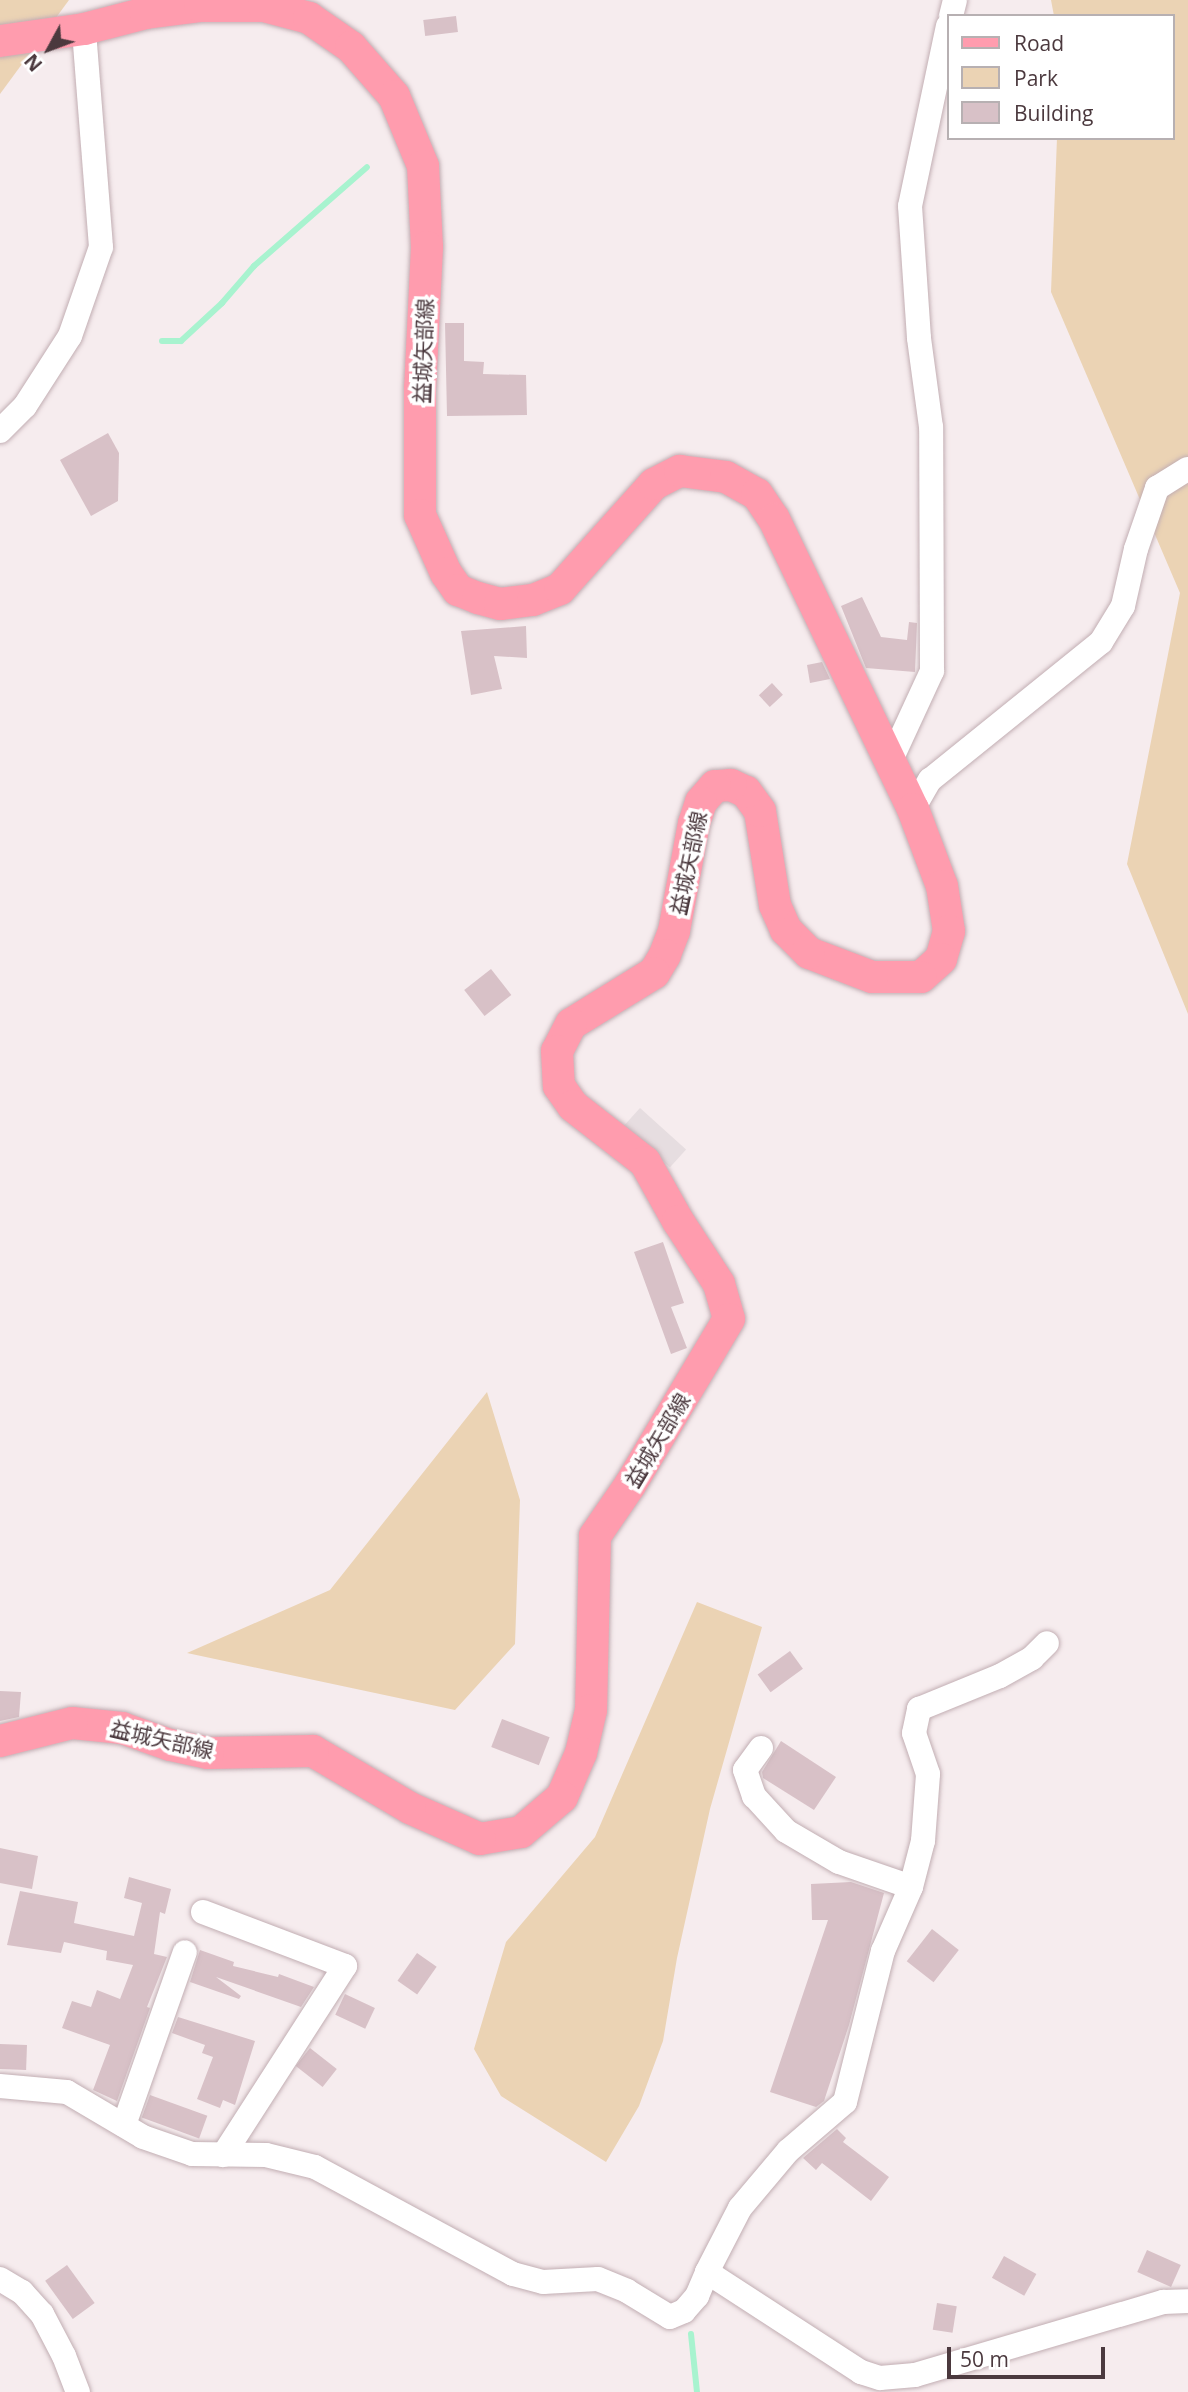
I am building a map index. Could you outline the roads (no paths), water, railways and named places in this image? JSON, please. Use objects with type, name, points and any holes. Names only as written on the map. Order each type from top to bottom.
[{"type":"main road","name":"益城矢部線","points":[[0,41],[84,29],[146,13],[200,6],[264,6],[309,18],[351,47],[394,96],[423,166],[427,247],[420,388],[420,515],[435,554],[458,590],[500,604],[533,600],[560,589],[654,484],[680,471],[726,477],[757,494],[774,519],[913,809],[942,886],[949,931],[941,958],[921,977],[872,977],[809,953],[786,930],[775,905],[760,811],[746,792],[731,785],[715,786],[701,802],[694,823],[674,931],[665,956],[654,973],[571,1024],[557,1051],[559,1086],[573,1105],[645,1162],[678,1221],[719,1284],[729,1318],[630,1485],[595,1536],[591,1710],[581,1754],[562,1797],[522,1832],[480,1839],[410,1808],[313,1751],[208,1753],[170,1745],[122,1728],[72,1723],[0,1741]]},
{"type":"street","points":[[0,430],[25,406],[70,336],[101,247],[84,29]]},
{"type":"street","points":[[890,762],[933,671],[931,427],[919,338],[909,206],[946,35]]},
{"type":"street","points":[[913,809],[930,780],[1101,642],[1123,607],[1136,549],[1157,488],[1188,469]]},
{"type":"street","points":[[0,2086],[67,2092],[143,2137],[192,2154],[266,2155],[315,2167],[513,2274],[543,2282],[598,2279],[627,2291],[670,2317],[684,2311],[697,2296],[706,2272],[740,2208],[788,2151],[845,2102],[883,1951],[911,1887],[923,1841],[928,1774],[914,1733],[919,1710],[1000,1676],[1032,1658],[1047,1643]]},
{"type":"street","points":[[761,1748],[745,1770],[754,1796],[786,1831],[839,1862],[911,1887]]},
{"type":"street","points":[[203,1912],[345,1966],[223,2155]]},
{"type":"street","points":[[124,2125],[185,1952]]},
{"type":"street","points":[[706,2272],[861,2372],[880,2378],[915,2375],[1163,2302],[1188,2301]]},
{"type":"street","points":[[0,2279],[22,2292],[42,2314],[64,2356],[78,2392]]},
{"type":"waterway","points":[[162,341],[181,341],[222,303],[254,266],[367,167]]},
{"type":"waterway","points":[[691,2334],[697,2392]]}]
